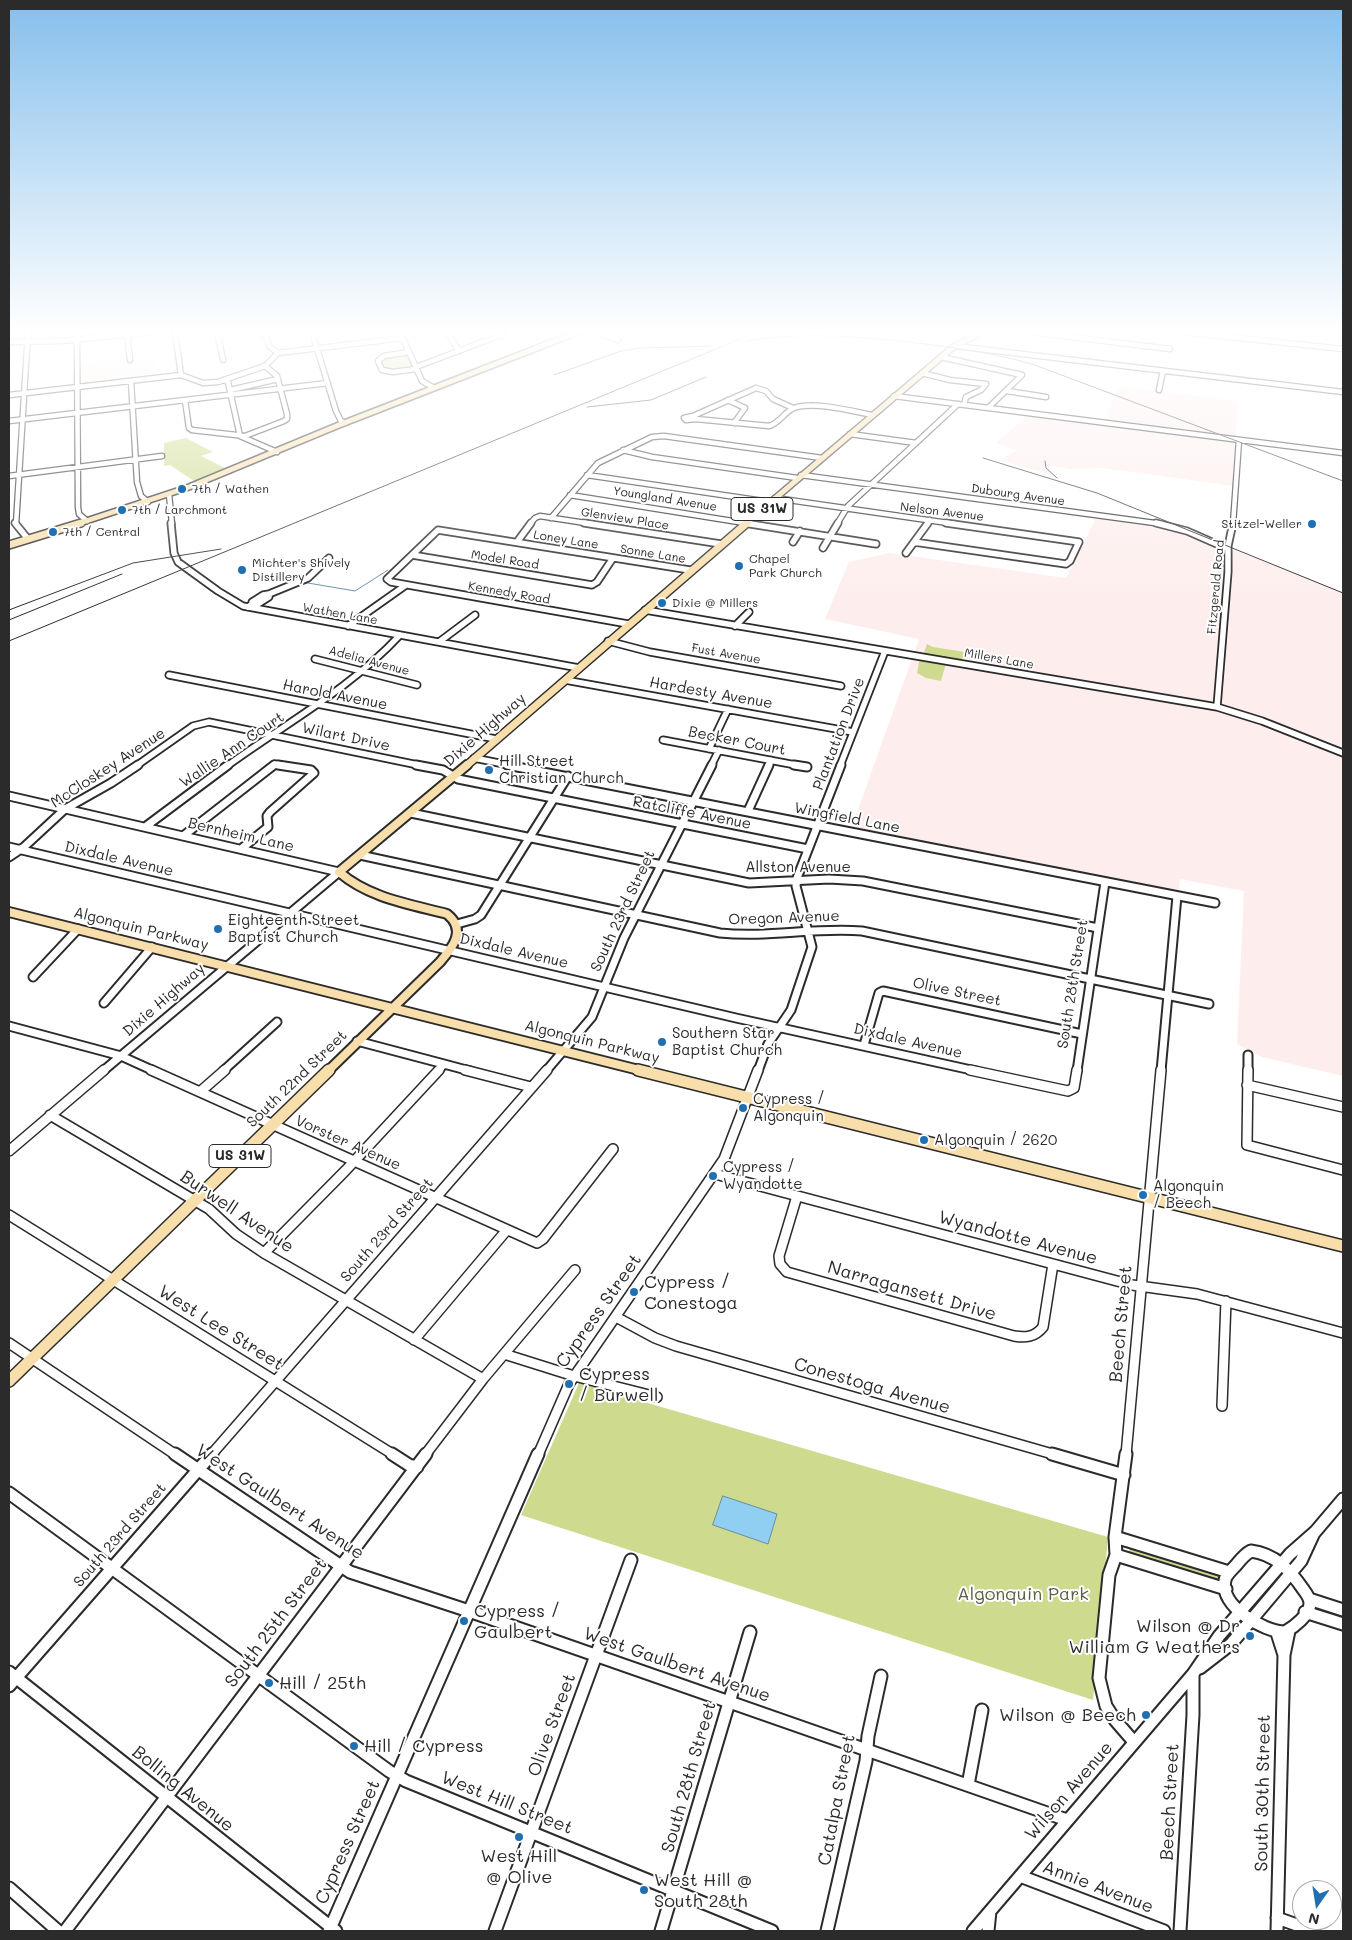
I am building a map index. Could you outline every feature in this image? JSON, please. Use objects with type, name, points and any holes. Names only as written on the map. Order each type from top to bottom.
[{"type":"main road","points":[[9,545],[148,502],[349,423]]},
{"type":"main road","name":"Dixie Highway","points":[[339,872],[863,423]]},
{"type":"main road","name":"Bernheim Lane","points":[[339,872],[353,884],[370,893],[442,911],[451,916],[457,924]]},
{"type":"main road","name":"Algonquin Parkway","points":[[9,912],[1343,1246]]},
{"type":"main road","name":"South 22nd Street","points":[[9,1381],[393,1007],[449,950],[456,940],[457,924]]},
{"type":"street","points":[[22,423],[15,523],[28,539]]},
{"type":"street","points":[[77,423],[78,510],[87,521]]},
{"type":"street","points":[[133,423],[140,494],[148,502]]},
{"type":"street","points":[[189,423],[190,429],[240,436],[249,435],[279,423]]},
{"type":"street","points":[[237,423],[240,436]]},
{"type":"street","points":[[730,423],[771,426],[775,423]]},
{"type":"street","points":[[824,548],[846,508],[940,423]]},
{"type":"street","points":[[1102,423],[1343,452]]},
{"type":"street","points":[[850,434],[916,443]]},
{"type":"street","points":[[240,436],[277,452]]},
{"type":"street","points":[[552,518],[587,474],[601,460],[652,437],[661,436],[822,458]]},
{"type":"street","name":"Fitzgerald Road","points":[[1217,707],[1228,572],[1228,549],[1233,528],[1239,440]]},
{"type":"street","name":"Dubourg Avenue","points":[[623,450],[652,457],[1164,524],[1187,531],[1228,549]]},
{"type":"street","points":[[9,476],[162,456]]},
{"type":"street","name":"Nelson Avenue","points":[[587,474],[772,500],[846,508],[1078,541],[1080,543],[1066,564],[914,542]]},
{"type":"street","name":"Wathen Lane","points":[[169,494],[174,553],[178,562],[227,598],[250,606],[348,626],[579,668]]},
{"type":"street","name":"Youngland Avenue","points":[[570,495],[876,544]]},
{"type":"street","name":"Glenview Place","points":[[529,526],[538,517],[552,518],[722,544]]},
{"type":"street","points":[[906,553],[930,520]]},
{"type":"street","name":"Loney Lane","points":[[517,542],[529,526]]},
{"type":"street","name":"Loney Lane","points":[[387,580],[438,530],[613,558]]},
{"type":"street","points":[[793,542],[800,531]]},
{"type":"street","name":"Model Road","points":[[412,555],[594,584],[613,558]]},
{"type":"street","points":[[250,606],[258,604],[269,597],[269,594],[308,578],[329,558]]},
{"type":"street","name":"Sonne Lane","points":[[613,558],[690,570]]},
{"type":"street","name":"Kennedy Road","points":[[387,580],[406,585],[628,624]]},
{"type":"street","points":[[348,626],[406,585]]},
{"type":"street","name":"Millers Lane","points":[[645,610],[1217,707],[1262,721],[1343,753]]},
{"type":"street","points":[[735,626],[749,612]]},
{"type":"street","points":[[439,642],[475,615]]},
{"type":"street","name":"Wallie Ann Court","points":[[145,827],[246,752],[301,718],[386,652],[400,635]]},
{"type":"street","name":"Fust Avenue","points":[[608,641],[650,652],[841,686]]},
{"type":"street","name":"Plantation Drive","points":[[817,825],[885,651]]},
{"type":"street","name":"Adelia Avenue","points":[[315,659],[417,685]]},
{"type":"street","name":"Harold Avenue","points":[[169,675],[496,739]]},
{"type":"street","name":"Hardesty Avenue","points":[[565,680],[853,732]]},
{"type":"street","points":[[709,748],[728,709]]},
{"type":"street","name":"Wilart Drive","points":[[201,723],[215,723],[435,768],[454,775]]},
{"type":"street","name":"McCloskey Avenue","points":[[9,857],[20,850],[65,809],[111,783],[193,726],[201,723]]},
{"type":"street","name":"Becker Court","points":[[663,740],[807,767]]},
{"type":"street","name":"South 23rd Street","points":[[11,1678],[111,1568],[436,1198],[592,1017],[635,915],[719,750]]},
{"type":"street","name":"Wingfield Lane","points":[[474,758],[1215,903]]},
{"type":"street","points":[[748,811],[771,760]]},
{"type":"street","points":[[183,836],[275,764],[311,770],[314,773],[270,812],[267,816],[268,827],[242,849]]},
{"type":"street","name":"Ratcliffe Avenue","points":[[454,775],[458,778],[808,849]]},
{"type":"street","points":[[457,924],[478,917],[500,886],[568,776]]},
{"type":"street","name":"Bernheim Lane","points":[[9,796],[339,872]]},
{"type":"street","name":"Allston Avenue","points":[[410,813],[749,883],[828,880],[863,881],[1098,928]]},
{"type":"street","points":[[797,881],[817,825]]},
{"type":"street","name":"Dixdale Avenue","points":[[9,847],[605,987],[1071,1091]]},
{"type":"street","name":"Oregon Avenue","points":[[360,855],[730,935],[840,928],[862,930],[1209,1004]]},
{"type":"street","name":"Dixie Highway","points":[[9,1151],[225,966],[339,872]]},
{"type":"street","name":"Cypress Street","points":[[332,1930],[397,1775],[574,1376],[715,1174],[726,1154],[768,1044],[791,1010],[812,947],[797,881]]},
{"type":"street","name":"South 28th Street","points":[[1071,1091],[1074,1088],[1105,882]]},
{"type":"street","name":"Beech Street","points":[[1134,1742],[1103,1704],[1100,1692],[1109,1575],[1116,1556],[1114,1537],[1124,1475],[1177,896]]},
{"type":"street","points":[[33,977],[78,929]]},
{"type":"street","points":[[104,1004],[152,947]]},
{"type":"street","name":"Olive Street","points":[[864,1045],[879,993],[883,991],[1082,1034]]},
{"type":"street","points":[[201,1092],[277,1022]]},
{"type":"street","name":"Vorster Avenue","points":[[9,1026],[121,1056],[506,1231],[537,1243],[543,1239],[614,1149]]},
{"type":"street","points":[[357,1041],[531,1087]]},
{"type":"street","points":[[1248,1055],[1246,1142],[1249,1147],[1343,1170]]},
{"type":"street","points":[[264,1253],[354,1161],[444,1064]]},
{"type":"street","points":[[1247,1085],[1343,1107]]},
{"type":"street","name":"Burwell Avenue","points":[[50,1115],[209,1209],[236,1234],[264,1253],[483,1379]]},
{"type":"street","name":"Wyandotte Avenue","points":[[715,1174],[1053,1264],[1142,1286],[1192,1293],[1226,1301],[1343,1333]]},
{"type":"street","name":"Narragansett Drive","points":[[797,1196],[779,1256],[780,1264],[787,1272],[1014,1336],[1030,1337],[1043,1327],[1053,1264]]},
{"type":"street","name":"West Lee Street","points":[[9,1215],[416,1468]]},
{"type":"street","points":[[414,1340],[506,1231]]},
{"type":"street","name":"South 25th Street","points":[[65,1931],[483,1379],[576,1270]]},
{"type":"street","points":[[1222,1406],[1226,1301]]},
{"type":"street","name":"Conestoga Avenue","points":[[616,1317],[655,1338],[676,1346],[1124,1475]]},
{"type":"street","name":"West Gaulbert Avenue","points":[[9,1343],[350,1572],[469,1611],[1067,1820]]},
{"type":"street","points":[[504,1354],[574,1376],[657,1397]]},
{"type":"street","name":"West Hill Street","points":[[9,1493],[258,1676],[397,1775],[772,1931]]},
{"type":"street","name":"Wilson Avenue","points":[[973,1931],[1193,1674],[1219,1636],[1282,1563],[1315,1532],[1343,1499]]},
{"type":"street","name":"Wilson Avenue","points":[[1193,1674],[1231,1644],[1301,1561],[1315,1532]]},
{"type":"street","points":[[1114,1537],[1229,1572]]},
{"type":"street","points":[[1247,1553],[1264,1553],[1282,1563],[1292,1572],[1309,1599],[1309,1607],[1289,1631],[1276,1633],[1250,1621],[1240,1612],[1226,1589],[1225,1580],[1229,1572],[1247,1553]]},
{"type":"street","points":[[1116,1556],[1226,1589]]},
{"type":"street","name":"Olive Street","points":[[495,1931],[631,1560]]},
{"type":"street","points":[[1309,1599],[1343,1610]]},
{"type":"street","points":[[1305,1612],[1343,1624]]},
{"type":"street","name":"South 30th Street","points":[[1277,1925],[1284,1655],[1289,1631]]},
{"type":"street","name":"South 28th Street","points":[[661,1931],[750,1632]]},
{"type":"street","name":"South 30th Street","points":[[1276,1633],[1284,1655]]},
{"type":"street","name":"Beech Street","points":[[1180,1931],[1193,1715],[1193,1674]]},
{"type":"street","name":"Catalpa Street","points":[[827,1931],[866,1761],[868,1736],[882,1676]]},
{"type":"street","name":"Bolling Avenue","points":[[11,1678],[332,1930]]},
{"type":"street","points":[[968,1785],[982,1710]]},
{"type":"street","name":"Annie Avenue","points":[[1020,1876],[1164,1931]]},
{"type":"street","points":[[9,1888],[58,1931]]},
{"type":"street","points":[[988,1931],[990,1911]]},
{"type":"street","points":[[1277,1925],[1314,1931]]},
{"type":"shaded area","points":[[1019,423],[1096,423],[1226,439],[1236,443],[1234,486],[1103,468],[1072,469],[1051,466],[1050,469],[1055,476],[999,460],[1017,451],[996,443]]},
{"type":"shaded area","points":[[1119,423],[1237,423],[1236,438]]},
{"type":"shaded area","points":[[1096,518],[1199,534],[1343,593],[1343,1076],[1262,1057],[1237,1044],[1244,891],[1180,879],[1179,892],[851,829],[919,639],[825,619],[849,562],[890,553],[1066,578]]},
{"type":"green space","points":[[186,438],[213,452],[201,456],[225,468],[194,481],[170,465],[164,466],[164,443]]},
{"type":"green space","points":[[927,644],[933,647],[965,652],[962,659],[955,661],[926,656],[924,653]]},
{"type":"green space","points":[[923,659],[946,663],[941,681],[926,678],[917,673],[919,662]]},
{"type":"green space","name":"Algonquin Park","points":[[579,1383],[1108,1537],[1093,1700],[521,1515]]},
{"type":"green space","points":[[1130,1543],[1221,1572],[1220,1583],[1129,1555]]},
{"type":"water","points":[[723,1496],[777,1514],[768,1544],[713,1525]]},
{"type":"waterway","points":[[296,586],[308,583],[355,591],[388,570]]},
{"type":"railway","points":[[9,641],[538,423]]},
{"type":"railway","points":[[1188,423],[1343,481]]},
{"type":"railway","points":[[983,458],[1097,493],[1343,593]]},
{"type":"railway","points":[[1045,461],[1046,468],[1057,478]]},
{"type":"railway","points":[[9,610],[133,563],[221,549]]},
{"type":"railway","points":[[9,620],[122,574]]},
{"type":"place","name":"7th / Wathen","points":[[182,489]]},
{"type":"place","name":"7th / Larchmont","points":[[122,510]]},
{"type":"place","name":"Stitzel-Weller","points":[[1312,524]]},
{"type":"place","name":"7th / Central","points":[[53,532]]},
{"type":"place","name":"Chapel Park Church","points":[[739,566]]},
{"type":"place","name":"Michter's Shively Distillery","points":[[242,570]]},
{"type":"place","name":"Dixie @ Millers","points":[[662,603]]},
{"type":"place","name":"Hill Street Christian Church","points":[[489,770]]},
{"type":"place","name":"Eighteenth Street Baptist Church","points":[[218,929]]},
{"type":"place","name":"Southern Star Baptist Church","points":[[662,1042]]},
{"type":"place","name":"Cypress / Algonquin","points":[[743,1108]]},
{"type":"place","name":"Algonquin / 2620","points":[[924,1140]]},
{"type":"place","name":"Cypress / Wyandotte","points":[[713,1176]]},
{"type":"place","name":"Algonquin / Beech","points":[[1143,1195]]},
{"type":"place","name":"Cypress / Conestoga","points":[[634,1292]]},
{"type":"place","name":"Cypress / Burwell","points":[[569,1384]]},
{"type":"place","name":"Cypress / Gaulbert","points":[[464,1621]]},
{"type":"place","name":"Wilson @ Dr William G Weathers","points":[[1250,1636]]},
{"type":"place","name":"Hill / 25th","points":[[269,1683]]},
{"type":"place","name":"Wilson @ Beech","points":[[1146,1715]]},
{"type":"place","name":"Hill / Cypress","points":[[354,1746]]},
{"type":"place","name":"West Hill @ Olive","points":[[519,1837]]},
{"type":"place","name":"West Hill @ South 28th","points":[[644,1890]]}]
